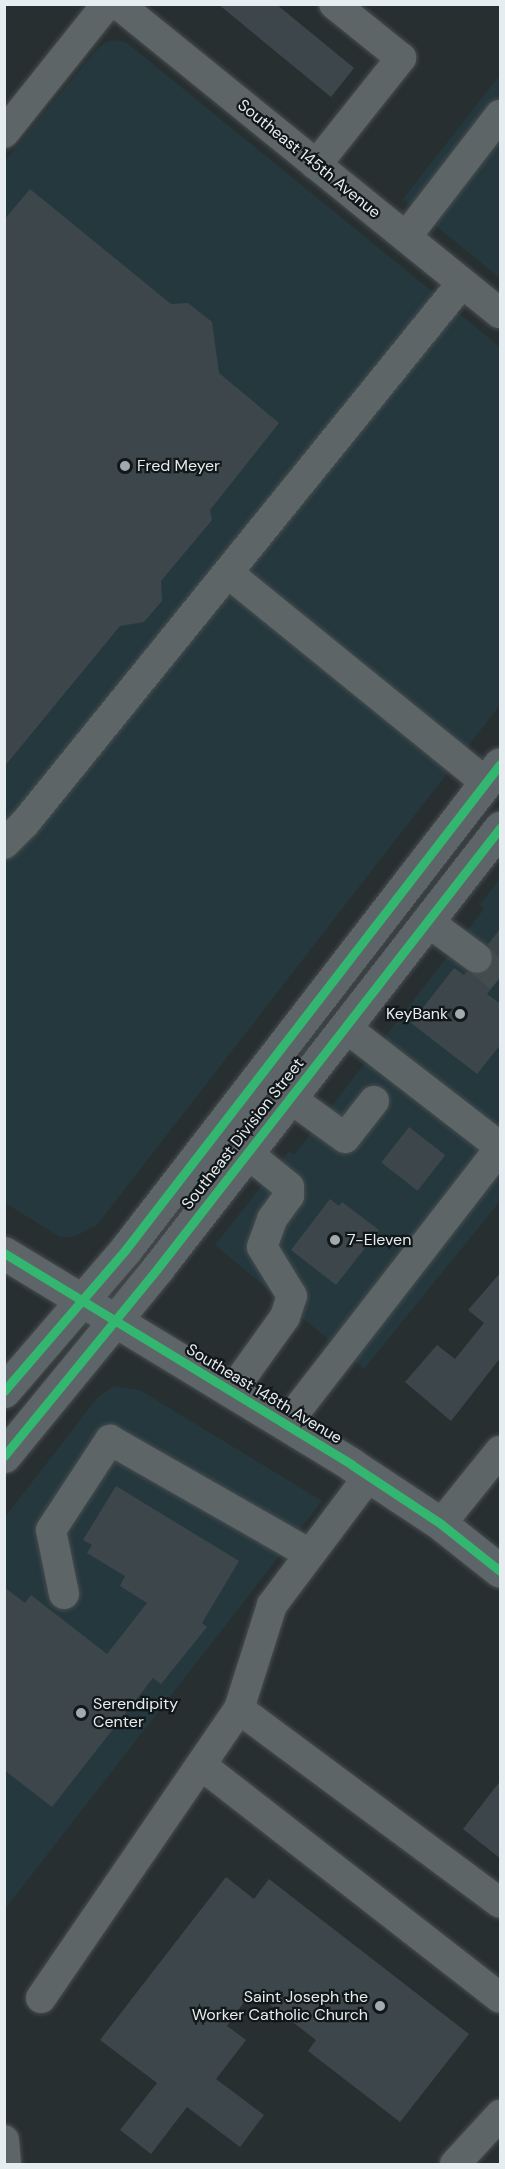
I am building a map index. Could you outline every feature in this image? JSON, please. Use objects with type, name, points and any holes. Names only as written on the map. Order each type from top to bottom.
[{"type":"main road","name":"Southeast Division Street","points":[[4,1390],[126,1249],[493,774]]},
{"type":"main road","name":"Southeast Division Street","points":[[4,1456],[248,1153],[501,828]]},
{"type":"main road","name":"Southeast 148th Avenue","points":[[4,1253],[369,1476],[441,1524],[501,1570]]},
{"type":"street","points":[[4,133],[107,4]]},
{"type":"street","name":"Southeast 145th Avenue","points":[[118,4],[501,314]]},
{"type":"street","points":[[316,165],[401,58],[334,4]]},
{"type":"street","points":[[406,237],[501,115]]},
{"type":"street","points":[[4,844],[228,573],[462,282]]},
{"type":"street","points":[[228,573],[493,774]]},
{"type":"street","points":[[428,921],[477,958]]},
{"type":"street","points":[[286,1424],[501,1148],[345,1027]]},
{"type":"street","points":[[290,1098],[345,1138],[374,1101]]},
{"type":"street","points":[[232,1391],[285,1317],[292,1296],[262,1247],[272,1219],[289,1196],[289,1187],[248,1153]]},
{"type":"street","points":[[64,1594],[51,1530],[110,1440],[310,1554]]},
{"type":"street","points":[[441,1524],[501,1451]]},
{"type":"street","points":[[41,1998],[239,1709],[272,1605],[369,1476]]},
{"type":"street","points":[[239,1709],[501,1903]]},
{"type":"street","points":[[201,1765],[501,1998]]},
{"type":"street","points":[[455,2164],[501,2115]]},
{"type":"street","points":[[4,2140],[6,2164]]},
{"type":"shaded area","points":[[116,40],[127,43],[500,347],[500,705],[97,1225],[73,1237],[60,1237],[5,1203],[4,162],[97,49],[106,42]]},
{"type":"shaded area","points":[[500,75],[500,278],[403,199]]},
{"type":"shaded area","points":[[500,878],[500,1201],[364,1369],[215,1245],[289,1151],[294,1155],[484,909],[480,905]]},
{"type":"shaded area","name":"Serendipity Center","points":[[114,1386],[140,1390],[322,1501],[5,1909],[5,1517],[98,1397]]},
{"type":"building","points":[[218,4],[276,4],[354,68],[331,97]]},
{"type":"building","name":"Fred Meyer","points":[[30,189],[171,304],[188,303],[212,322],[219,373],[279,423],[210,510],[212,520],[161,581],[162,601],[144,622],[120,626],[4,767],[4,220]]},
{"type":"building","name":"KeyBank","points":[[501,928],[501,977],[487,994],[501,1004],[501,1044],[477,1074],[411,1023],[454,968],[464,975],[466,972],[483,974],[490,969],[494,959],[488,944]]},
{"type":"building","points":[[409,1127],[445,1155],[418,1191],[381,1162]]},
{"type":"building","name":"7-Eleven","points":[[330,1199],[339,1206],[342,1202],[379,1230],[336,1285],[291,1250]]},
{"type":"building","points":[[501,1272],[501,1357],[451,1421],[405,1382],[437,1345],[455,1359],[484,1323],[468,1310]]},
{"type":"building","points":[[116,1486],[239,1561],[202,1623],[207,1627],[161,1684],[153,1678],[52,1807],[4,1770],[4,1587],[25,1603],[31,1595],[107,1654],[147,1603],[120,1586],[125,1576],[87,1553],[92,1545],[83,1540]]},
{"type":"building","points":[[501,1780],[501,1859],[463,1829]]},
{"type":"building","name":"Saint Joseph the Worker Catholic Church","points":[[226,1877],[254,1899],[269,1879],[469,2034],[400,2122],[308,2051],[316,2040],[252,1991],[227,2026],[246,2040],[216,2079],[264,2115],[240,2147],[187,2107],[151,2154],[120,2130],[157,2083],[100,2040]]},
{"type":"tunnel","points":[[477,958],[500,977]]},
{"type":"cycle path","points":[[4,1391],[126,1249],[500,764]]},
{"type":"cycle path","points":[[4,1456],[157,1269],[500,828]]},
{"type":"cycle path","points":[[4,1253],[352,1465],[441,1524],[500,1571]]},
{"type":"place","name":"Fred Meyer","points":[[125,466]]},
{"type":"place","name":"KeyBank","points":[[460,1014]]},
{"type":"place","name":"7-Eleven","points":[[335,1240]]},
{"type":"place","name":"Serendipity Center","points":[[81,1713]]},
{"type":"place","name":"Saint Joseph the Worker Catholic Church","points":[[380,2006]]}]
